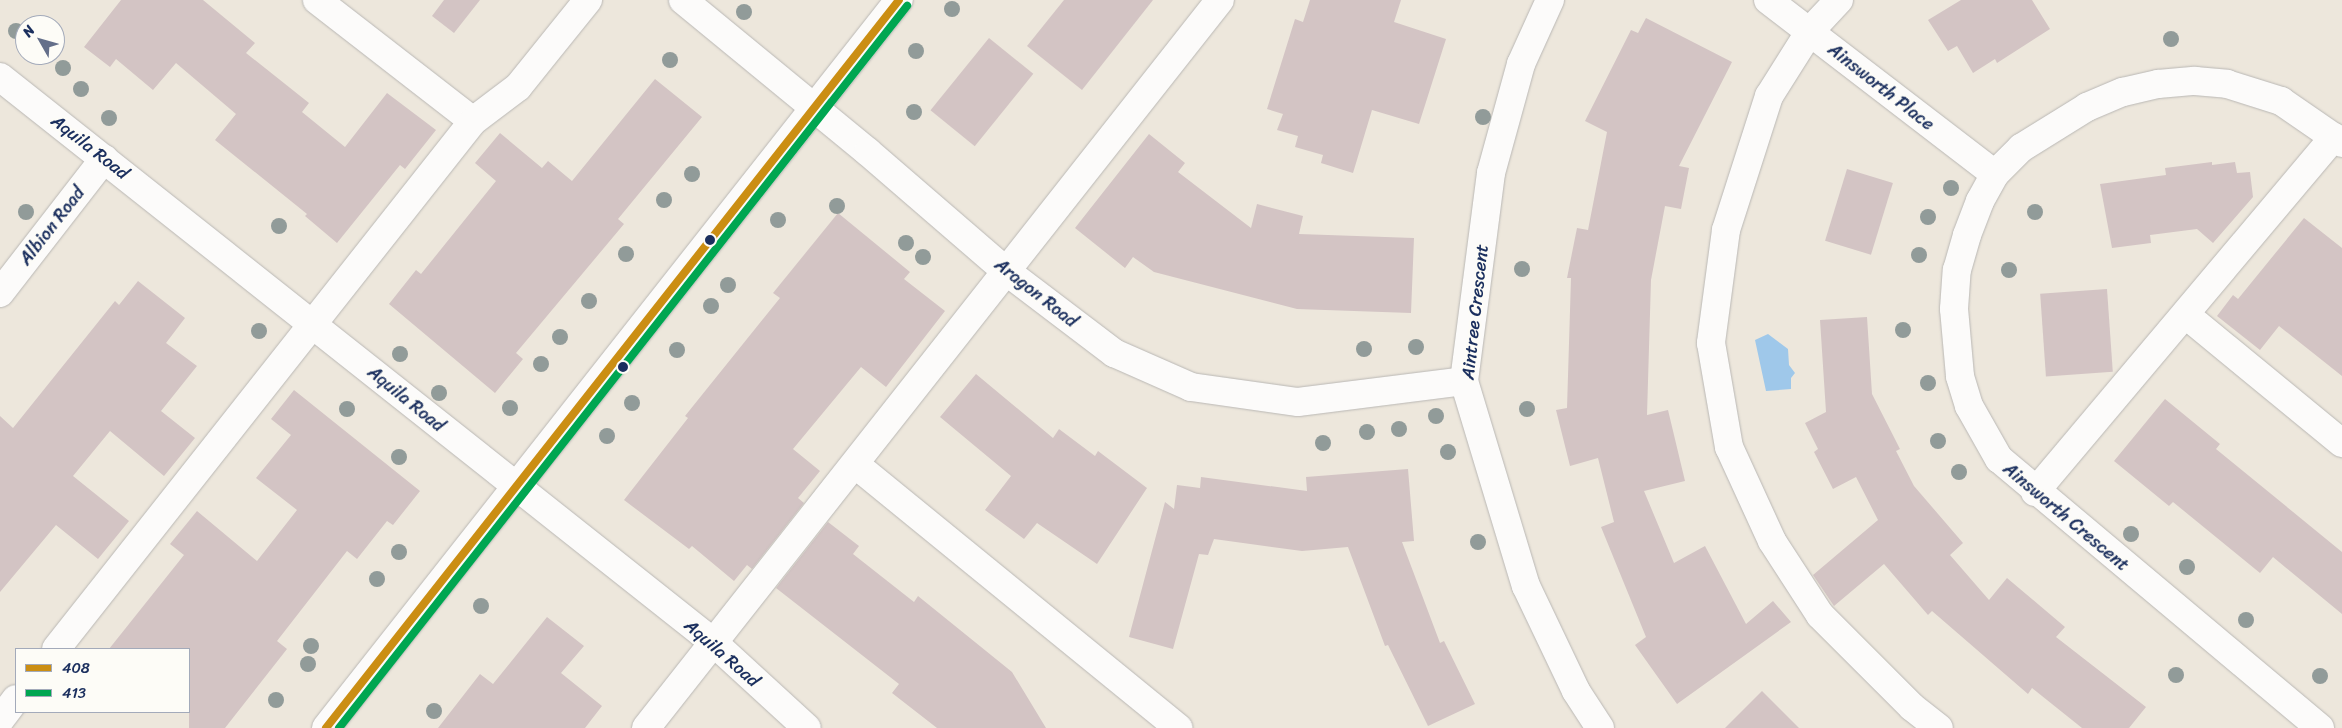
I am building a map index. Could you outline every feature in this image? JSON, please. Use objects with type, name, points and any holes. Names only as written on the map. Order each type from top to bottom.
[{"type":"street","points":[[317,0],[474,122]]},
{"type":"street","points":[[57,648],[474,122],[518,87],[588,0]]},
{"type":"street","name":"Aragon Road","points":[[683,0],[1006,271],[1114,353],[1191,387],[1298,402],[1464,381]]},
{"type":"street","points":[[326,728],[899,0]]},
{"type":"street","points":[[646,728],[856,465],[1220,0]]},
{"type":"street","name":"Aintree Crescent","points":[[1550,0],[1521,64],[1491,173],[1464,381],[1526,586],[1576,691],[1600,728]]},
{"type":"street","name":"Ainsworth Place","points":[[1768,0],[1994,174]]},
{"type":"street","points":[[1840,0],[1810,31],[1769,96],[1726,230],[1711,343],[1728,447],[1772,542],[1820,616],[1912,707],[1938,728]]},
{"type":"street","name":"Aquila Road","points":[[0,77],[314,324],[515,488],[713,642],[807,728]]},
{"type":"street","name":"Ainsworth Crescent","points":[[2320,728],[2035,492],[1999,459],[1969,406],[1960,376],[1954,309],[1957,270],[1980,201],[1994,174],[2021,148],[2087,107],[2123,92],[2158,84],[2195,81],[2256,91],[2281,101],[2338,140]]},
{"type":"street","points":[[2035,492],[2338,140]]},
{"type":"street","name":"Albion Road","points":[[0,293],[104,158]]},
{"type":"street","points":[[2186,315],[2342,443]]},
{"type":"street","points":[[856,465],[1178,728]]},
{"type":"street","points":[[0,720],[15,700]]},
{"type":"water","points":[[1768,334],[1788,349],[1789,365],[1795,373],[1791,378],[1791,389],[1766,391],[1755,340]]},
{"type":"building","points":[[121,0],[203,0],[255,43],[246,53],[309,103],[302,112],[345,147],[387,93],[436,130],[405,169],[400,165],[337,243],[305,216],[307,214],[215,140],[236,114],[176,63],[153,90],[116,59],[110,67],[84,47]]},
{"type":"building","points":[[444,0],[480,0],[454,33],[432,16]]},
{"type":"building","points":[[1064,0],[1153,0],[1082,90],[1027,46]]},
{"type":"building","points":[[1310,0],[1401,0],[1394,22],[1446,39],[1419,124],[1372,110],[1353,173],[1321,163],[1323,155],[1295,147],[1298,136],[1277,130],[1283,114],[1267,109],[1295,19],[1303,22]]},
{"type":"building","points":[[1961,0],[2032,0],[2050,29],[1997,63],[1995,59],[1973,73],[1957,46],[1948,51],[1928,20]]},
{"type":"building","points":[[1646,18],[1732,62],[1679,166],[1689,168],[1681,209],[1665,206],[1651,280],[1647,415],[1668,410],[1685,481],[1644,491],[1674,563],[1705,546],[1746,624],[1773,601],[1791,622],[1677,704],[1635,645],[1646,637],[1601,527],[1614,522],[1598,458],[1570,466],[1556,410],[1567,408],[1571,278],[1567,278],[1577,228],[1588,230],[1607,132],[1585,121],[1631,30],[1638,33]]},
{"type":"building","points":[[989,38],[1033,74],[975,146],[930,110]]},
{"type":"building","points":[[655,79],[702,117],[618,219],[624,224],[516,353],[523,359],[495,393],[389,304],[416,270],[421,274],[496,181],[475,163],[500,133],[542,168],[548,161],[572,181]]},
{"type":"building","points":[[1149,134],[1185,163],[1178,172],[1251,228],[1257,204],[1303,216],[1299,234],[1414,238],[1411,313],[1297,309],[1154,272],[1133,257],[1125,268],[1075,228]]},
{"type":"building","points":[[2212,162],[2212,165],[2235,162],[2237,173],[2250,172],[2253,197],[2213,243],[2197,229],[2150,235],[2151,243],[2112,248],[2100,184],[2166,175],[2165,168]]},
{"type":"building","points":[[1847,169],[1893,183],[1871,255],[1825,241]]},
{"type":"building","points":[[838,213],[910,272],[904,279],[945,311],[886,387],[861,367],[793,449],[820,471],[798,498],[804,503],[752,569],[747,565],[734,581],[692,546],[689,549],[624,500],[688,418],[685,416],[780,298],[773,293]]},
{"type":"building","points":[[2304,218],[2342,248],[2342,376],[2279,326],[2260,350],[2217,316],[2233,295],[2238,299]]},
{"type":"building","points":[[138,281],[185,318],[166,343],[197,366],[161,411],[195,438],[164,476],[110,431],[73,476],[129,521],[98,559],[56,525],[0,592],[0,416],[13,428],[115,301],[119,305]]},
{"type":"building","points":[[2107,289],[2113,372],[2046,376],[2040,294]]},
{"type":"building","points":[[1867,317],[1872,394],[1900,449],[1896,451],[1914,486],[1963,543],[1950,555],[1989,600],[2007,578],[2065,627],[2056,637],[2146,707],[2129,728],[2082,728],[2032,688],[2028,694],[1932,611],[1928,615],[1884,564],[1834,606],[1813,575],[1878,520],[1856,477],[1833,489],[1814,452],[1818,449],[1805,423],[1826,412],[1820,320]]},
{"type":"building","points":[[976,374],[1053,438],[1059,429],[1095,456],[1098,451],[1147,488],[1097,564],[1037,523],[1024,539],[985,510],[1011,476],[940,417]]},
{"type":"building","points":[[294,390],[420,491],[393,525],[387,521],[357,559],[347,551],[277,641],[287,649],[225,728],[189,728],[190,648],[110,648],[184,555],[170,544],[197,511],[257,561],[297,510],[256,478],[291,435],[271,419]]},
{"type":"building","points":[[2165,399],[2220,444],[2216,449],[2342,552],[2342,614],[2273,557],[2260,573],[2173,502],[2169,506],[2114,461]]},
{"type":"building","points":[[1408,469],[1414,541],[1402,542],[1440,643],[1444,641],[1475,704],[1428,726],[1388,645],[1385,646],[1348,547],[1302,551],[1214,539],[1208,555],[1199,554],[1173,649],[1129,637],[1165,502],[1174,509],[1177,485],[1200,488],[1201,477],[1307,491],[1306,477]]},
{"type":"building","points":[[828,522],[859,546],[853,554],[914,602],[918,596],[1012,672],[1046,728],[937,728],[892,693],[899,684],[776,588]]},
{"type":"building","points":[[547,617],[584,646],[561,673],[602,706],[585,728],[438,728],[480,674],[493,684]]},
{"type":"building","points":[[1762,691],[1799,728],[1725,728]]},
{"type":"transit line","name":"408","points":[[326,728],[899,0]]},
{"type":"transit line","name":"413","points":[[339,728],[907,6]]}]
